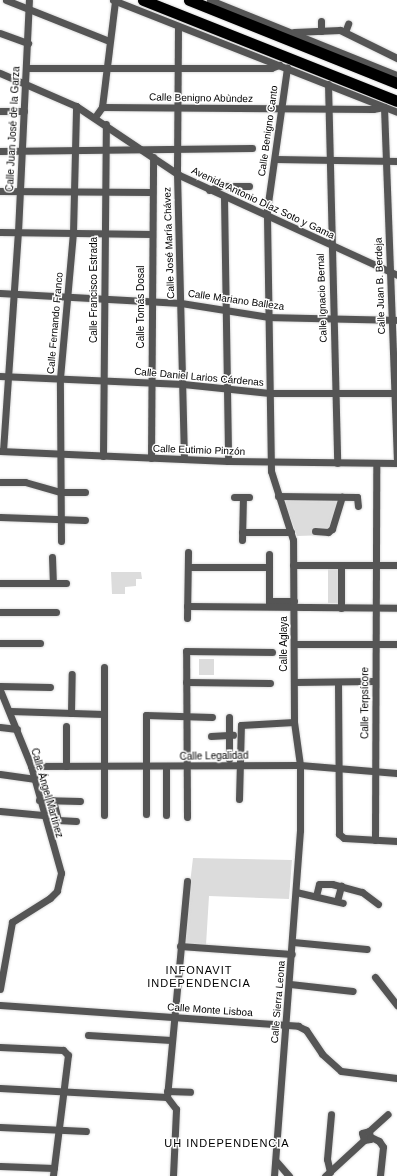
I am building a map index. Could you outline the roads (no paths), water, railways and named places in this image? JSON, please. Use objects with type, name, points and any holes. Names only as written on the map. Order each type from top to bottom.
[{"type":"highway","points":[[142,0],[397,101]]},
{"type":"highway","points":[[189,0],[397,83]]},
{"type":"street","points":[[6,0],[109,41]]},
{"type":"street","name":"Calle Juan José de la Garza","points":[[1,451],[3,376],[13,294],[18,232],[27,68],[29,0]]},
{"type":"street","points":[[95,117],[102,107],[114,0],[178,27],[283,66],[397,112]]},
{"type":"street","points":[[210,0],[397,75]]},
{"type":"street","points":[[223,5],[239,20]]},
{"type":"street","points":[[321,20],[322,31]]},
{"type":"street","points":[[344,32],[348,24]]},
{"type":"street","name":"Calle José María Chávez","points":[[178,27],[176,173],[184,384],[184,459]]},
{"type":"street","points":[[288,32],[344,32],[397,58]]},
{"type":"street","points":[[0,33],[28,43]]},
{"type":"street","points":[[27,68],[271,68],[283,66]]},
{"type":"street","name":"Calle Benigno Canto","points":[[271,462],[270,317],[267,216],[282,109],[283,66]]},
{"type":"street","name":"Avenida Antonio Díaz Soto y Gama","points":[[0,73],[76,106],[106,124],[176,173],[209,190],[397,275]]},
{"type":"street","name":"Calle Ignacio Bernal","points":[[328,84],[337,462]]},
{"type":"street","name":"Calle Fernando Franco","points":[[61,541],[60,378],[73,233],[76,106]]},
{"type":"street","name":"Calle Benigno Abùndez","points":[[102,107],[282,109],[384,107]]},
{"type":"street","name":"Calle Juan B. Berdeja","points":[[384,107],[390,272],[394,320],[397,463]]},
{"type":"street","points":[[0,111],[24,111]]},
{"type":"street","name":"Calle Francisco Estrada","points":[[103,456],[103,298],[106,124]]},
{"type":"street","points":[[0,151],[106,152],[176,147],[252,148]]},
{"type":"street","name":"Calle Tomás Dosal","points":[[151,458],[150,382],[153,157]]},
{"type":"street","points":[[274,159],[397,161]]},
{"type":"street","points":[[209,190],[220,186],[249,186]]},
{"type":"street","points":[[0,192],[152,192]]},
{"type":"street","points":[[224,197],[228,461]]},
{"type":"street","points":[[0,232],[152,234]]},
{"type":"street","name":"Calle Mariano Balleza","points":[[0,293],[181,303],[270,317],[394,320]]},
{"type":"street","name":"Calle Daniel Larios Cárdenas","points":[[3,376],[184,384],[270,393],[396,393]]},
{"type":"street","name":"Calle Eutimio Pinzón","points":[[1,451],[228,461],[397,463]]},
{"type":"street","name":"Calle Aglaya","points":[[271,462],[272,478],[291,532],[294,603],[294,722],[300,765],[300,830]]},
{"type":"street","name":"Calle Terpsícore","points":[[375,840],[374,565],[376,463]]},
{"type":"street","points":[[0,482],[24,482],[61,492],[85,492]]},
{"type":"street","points":[[278,496],[357,497],[358,506]]},
{"type":"street","points":[[234,497],[246,497],[242,540]]},
{"type":"street","points":[[314,531],[328,532],[332,529],[342,497]]},
{"type":"street","points":[[0,517],[85,520]]},
{"type":"street","points":[[242,532],[291,532]]},
{"type":"street","points":[[187,618],[188,552]]},
{"type":"street","points":[[269,554],[270,603]]},
{"type":"street","points":[[52,557],[53,583]]},
{"type":"street","points":[[293,565],[397,565]]},
{"type":"street","points":[[341,565],[341,608]]},
{"type":"street","points":[[188,567],[270,567]]},
{"type":"street","points":[[0,583],[66,583]]},
{"type":"street","points":[[187,606],[294,603],[341,608],[397,608]]},
{"type":"street","points":[[0,612],[56,612]]},
{"type":"street","points":[[0,643],[40,643]]},
{"type":"street","points":[[294,644],[397,644]]},
{"type":"street","points":[[187,817],[186,651],[272,652]]},
{"type":"street","points":[[104,667],[104,815]]},
{"type":"street","points":[[71,713],[72,674]]},
{"type":"street","points":[[186,682],[270,683]]},
{"type":"street","points":[[294,682],[375,682]]},
{"type":"street","points":[[338,682],[338,769],[341,837],[397,841]]},
{"type":"street","points":[[0,686],[50,687]]},
{"type":"street","name":"Calle Ángel Martínez","points":[[0,690],[10,711],[31,766],[43,815],[61,873],[60,882],[50,898],[12,922],[0,989]]},
{"type":"street","points":[[10,711],[104,714]]},
{"type":"street","points":[[146,814],[146,715],[212,717]]},
{"type":"street","points":[[229,717],[230,759]]},
{"type":"street","points":[[239,799],[238,765],[239,735],[241,725],[245,723],[294,722]]},
{"type":"street","points":[[66,726],[66,766]]},
{"type":"street","points":[[0,727],[17,729]]},
{"type":"street","points":[[210,736],[239,735]]},
{"type":"street","name":"Calle Legalidad","points":[[31,766],[166,767],[300,765],[375,773],[397,773]]},
{"type":"street","points":[[166,767],[166,815]]},
{"type":"street","points":[[0,774],[34,779]]},
{"type":"street","points":[[39,800],[80,801]]},
{"type":"street","points":[[53,800],[58,820],[76,821]]},
{"type":"street","points":[[0,811],[43,815]]},
{"type":"street","name":"Calle Sierra Leona","points":[[274,1176],[287,1025],[300,830]]},
{"type":"street","points":[[173,1176],[176,1109],[167,1094],[187,881]]},
{"type":"street","points":[[316,896],[319,884],[341,886],[362,892],[378,904]]},
{"type":"street","points":[[296,892],[340,902],[341,886]]},
{"type":"street","points":[[293,942],[367,949]]},
{"type":"street","points":[[180,946],[292,954]]},
{"type":"street","points":[[375,977],[397,1006]]},
{"type":"street","points":[[290,984],[353,991]]},
{"type":"street","name":"Calle Monte Lisboa","points":[[0,1005],[287,1025],[306,1030],[322,1054],[341,1071],[397,1078]]},
{"type":"street","points":[[88,1035],[171,1040]]},
{"type":"street","points":[[0,1046],[67,1052],[64,1092],[53,1176]]},
{"type":"street","points":[[0,1088],[64,1092],[167,1094],[190,1092]]},
{"type":"street","points":[[327,1174],[331,1114]]},
{"type":"street","points":[[327,1174],[368,1136],[388,1114]]},
{"type":"street","points":[[0,1127],[86,1131]]},
{"type":"street","points":[[368,1136],[379,1141],[383,1147],[380,1176]]},
{"type":"street","points":[[276,1161],[290,1176]]},
{"type":"street","points":[[0,1166],[54,1168]]},
{"type":"district","name":"INFONAVIT INDEPENDENCIA","points":[[199,977]]},
{"type":"district","name":"UH INDEPENDENCIA","points":[[227,1143]]}]
